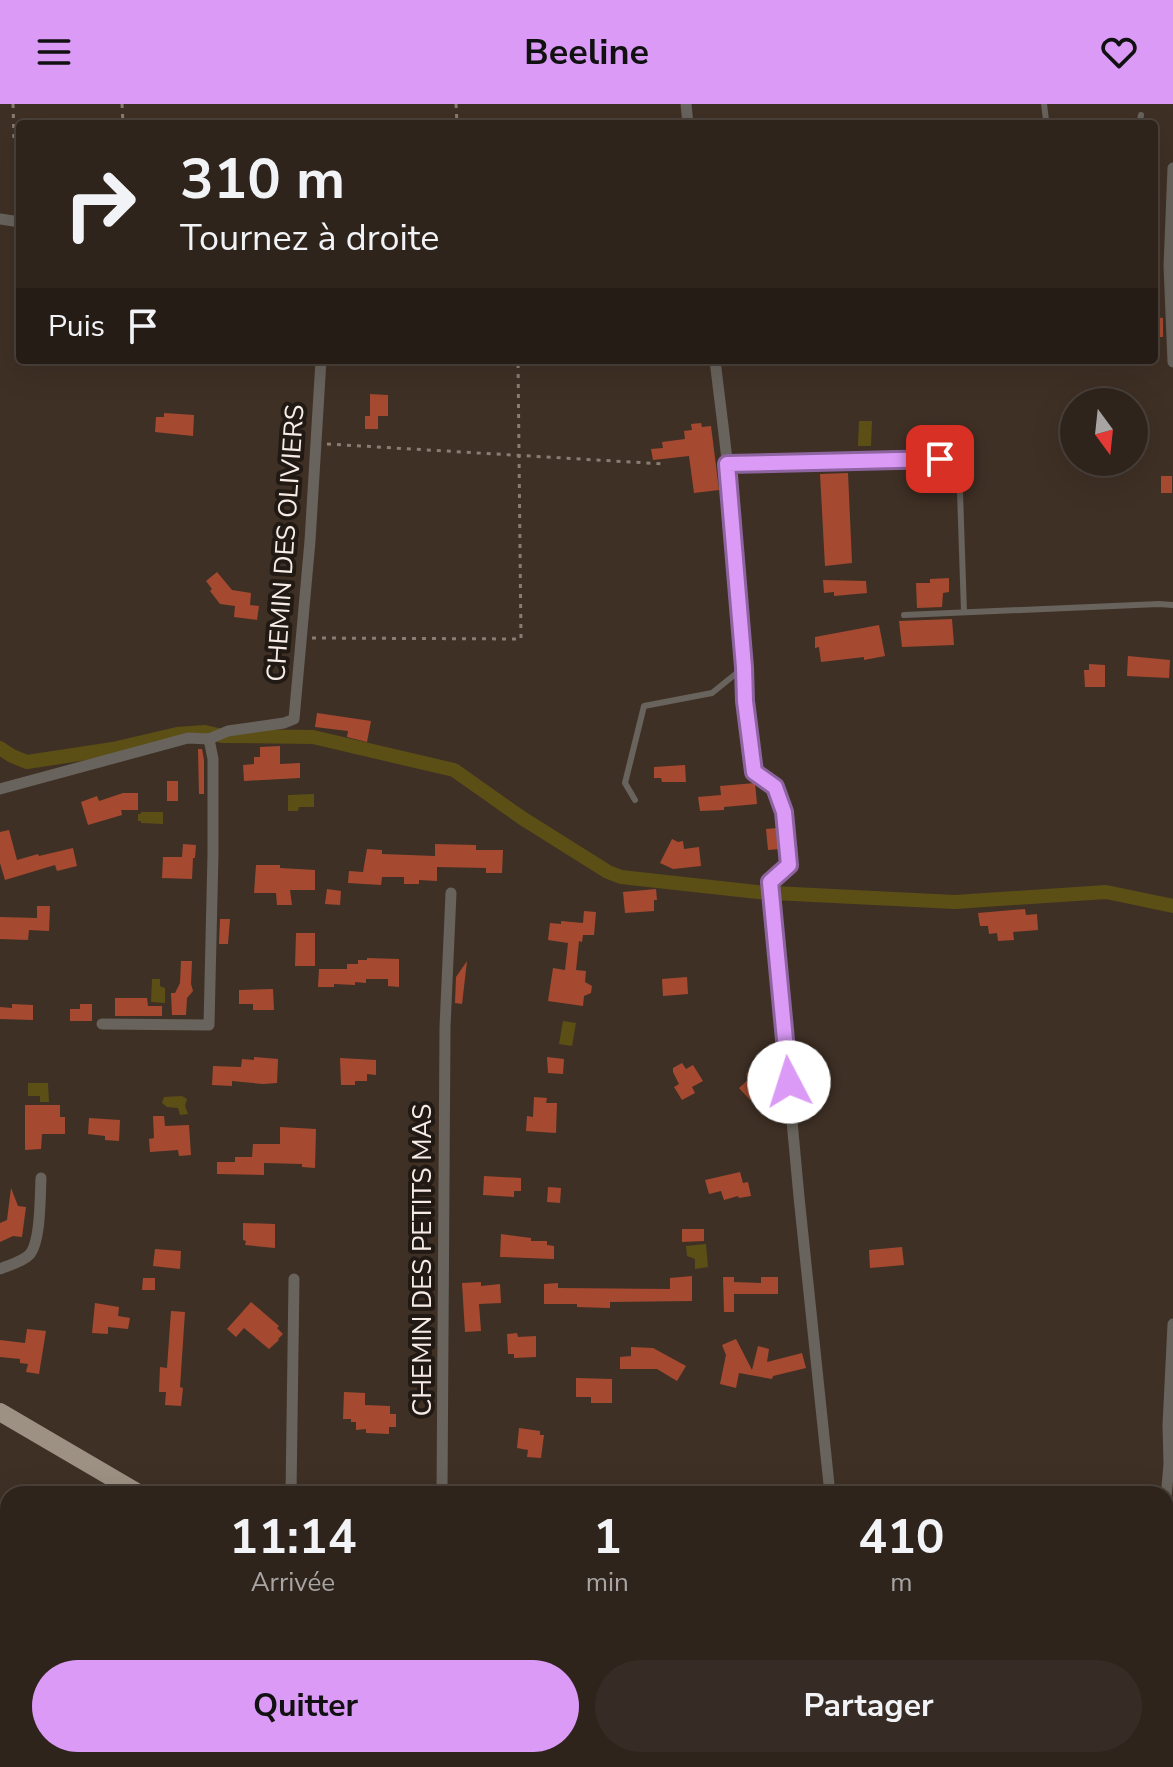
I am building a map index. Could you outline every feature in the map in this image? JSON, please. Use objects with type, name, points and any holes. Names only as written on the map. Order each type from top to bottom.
[{"type":"main road","points":[[0,1412],[126,1486]]},
{"type":"street","points":[[1173,168],[1169,266],[1173,362]]},
{"type":"street","name":"CHEMIN DES OLIVIERS","points":[[209,739],[228,731],[294,719],[310,541],[321,364]]},
{"type":"street","points":[[715,364],[754,772],[775,787],[784,812],[789,865],[770,882],[829,1486]]},
{"type":"street","points":[[0,789],[188,738],[209,739],[213,759],[209,1025],[102,1024]]},
{"type":"street","name":"CHEMIN DES PETITS MAS","points":[[442,1486],[445,1027],[451,893]]},
{"type":"street","points":[[0,1269],[31,1253],[36,1239],[41,1178]]},
{"type":"street","points":[[291,1486],[294,1279]]},
{"type":"street","points":[[1168,1486],[1171,1466],[1168,1425],[1173,1324]]},
{"type":"lane","points":[[1140,120],[1141,115]]},
{"type":"lane","points":[[727,464],[940,459],[947,462],[955,472],[960,492],[964,612]]},
{"type":"lane","points":[[904,615],[1173,605]]},
{"type":"lane","points":[[635,800],[625,783],[644,706],[712,693],[744,667]]},
{"type":"path","points":[[13,104],[14,139]]},
{"type":"path","points":[[302,637],[521,639],[518,364]]},
{"type":"path","points":[[316,443],[664,464]]},
{"type":"shaded area","points":[[859,421],[872,421],[871,446],[858,446]]},
{"type":"shaded area","points":[[314,794],[314,807],[288,811],[288,795]]},
{"type":"shaded area","points":[[163,812],[163,824],[141,823],[138,814]]},
{"type":"shaded area","points":[[152,979],[160,979],[160,986],[165,988],[165,1003],[151,1002]]},
{"type":"shaded area","points":[[563,1021],[576,1023],[572,1046],[559,1044]]},
{"type":"shaded area","points":[[28,1083],[48,1083],[49,1102],[40,1102],[40,1096],[28,1096]]},
{"type":"shaded area","points":[[182,1096],[187,1099],[185,1106],[188,1114],[180,1115],[178,1108],[162,1103],[164,1097]]},
{"type":"shaded area","points":[[706,1244],[708,1267],[695,1269],[695,1259],[687,1256],[686,1246]]},
{"type":"building","points":[[1158,317],[1163,318],[1163,337],[1158,337]]},
{"type":"building","points":[[370,394],[388,395],[388,416],[378,416],[378,429],[365,429],[365,416],[370,416]]},
{"type":"building","points":[[164,413],[194,415],[193,436],[155,432],[156,417],[164,417]]},
{"type":"building","points":[[701,423],[702,427],[711,426],[719,490],[694,493],[689,456],[653,460],[651,449],[663,448],[662,442],[685,439],[684,431],[692,430],[691,424]]},
{"type":"building","points":[[848,473],[852,563],[825,566],[820,474]]},
{"type":"building","points":[[1161,476],[1172,476],[1172,493],[1161,493]]},
{"type":"building","points":[[217,572],[232,590],[251,593],[250,605],[259,606],[257,620],[234,617],[235,606],[220,604],[206,581]]},
{"type":"building","points":[[949,578],[949,592],[943,593],[942,607],[917,608],[916,583]]},
{"type":"building","points":[[823,580],[866,581],[867,593],[834,596],[834,592],[824,593]]},
{"type":"building","points":[[952,619],[954,645],[902,647],[899,621]]},
{"type":"building","points":[[879,625],[885,656],[821,662],[819,647],[815,648],[815,637]]},
{"type":"building","points":[[1128,656],[1170,660],[1169,678],[1127,676]]},
{"type":"building","points":[[1089,664],[1105,665],[1105,687],[1085,687],[1084,670],[1089,670]]},
{"type":"building","points":[[317,713],[371,721],[367,742],[347,737],[348,731],[315,727]]},
{"type":"building","points":[[280,746],[280,764],[300,763],[300,778],[244,781],[243,765],[254,764],[254,757],[260,757],[260,747]]},
{"type":"building","points":[[198,749],[202,749],[204,760],[204,794],[199,794]]},
{"type":"building","points":[[685,765],[686,782],[662,782],[661,778],[654,778],[654,767]]},
{"type":"building","points":[[167,781],[178,781],[178,801],[167,801]]},
{"type":"building","points":[[755,783],[757,804],[700,811],[698,797],[721,795],[720,786]]},
{"type":"building","points":[[123,793],[138,793],[138,810],[121,810],[122,815],[88,825],[81,802],[97,796],[99,801]]},
{"type":"building","points":[[777,828],[779,849],[768,850],[766,829]]},
{"type":"building","points":[[9,830],[17,860],[73,848],[77,866],[57,871],[55,865],[5,880],[0,863],[0,832]]},
{"type":"building","points":[[672,839],[683,841],[684,849],[699,847],[701,866],[673,869],[660,863]]},
{"type":"building","points":[[183,844],[196,845],[192,879],[162,878],[163,857],[182,857]]},
{"type":"building","points":[[435,844],[476,845],[476,850],[503,850],[502,873],[486,873],[486,868],[437,867],[437,881],[419,880],[419,884],[404,884],[404,877],[382,877],[381,885],[348,883],[349,871],[363,872],[367,849],[382,850],[382,854],[435,856]]},
{"type":"building","points":[[256,865],[315,870],[315,890],[290,890],[292,905],[277,905],[276,893],[254,893]]},
{"type":"building","points":[[327,889],[341,891],[340,905],[325,904]]},
{"type":"building","points":[[656,889],[654,911],[625,913],[623,892]]},
{"type":"building","points":[[37,906],[50,906],[49,931],[29,930],[28,940],[0,939],[0,917],[37,918]]},
{"type":"building","points":[[1025,909],[1026,915],[1037,914],[1038,930],[1013,932],[1014,940],[998,941],[997,933],[989,934],[988,926],[980,926],[978,913]]},
{"type":"building","points":[[584,911],[596,912],[594,935],[583,935],[582,942],[579,941],[576,970],[586,971],[585,982],[592,986],[591,993],[584,996],[583,1006],[548,1001],[553,968],[565,970],[568,943],[548,940],[550,923],[583,923]]},
{"type":"building","points":[[220,919],[230,919],[228,944],[219,944]]},
{"type":"building","points":[[296,933],[315,933],[315,966],[295,966]]},
{"type":"building","points":[[399,959],[399,987],[388,986],[388,979],[366,979],[366,983],[355,982],[355,985],[318,987],[319,969],[347,969],[347,964],[358,964],[358,960]]},
{"type":"building","points":[[181,961],[192,961],[193,991],[187,998],[186,1015],[172,1015],[171,993],[175,993],[180,983]]},
{"type":"building","points":[[467,961],[462,1004],[455,1003],[456,977]]},
{"type":"building","points":[[687,977],[688,994],[663,996],[662,979]]},
{"type":"building","points":[[273,989],[274,1010],[253,1010],[253,1004],[239,1004],[239,990]]},
{"type":"building","points":[[115,998],[147,998],[148,1006],[162,1006],[162,1016],[115,1016]]},
{"type":"building","points":[[12,1004],[33,1005],[33,1020],[0,1019],[0,1007],[12,1008]]},
{"type":"building","points":[[80,1004],[92,1004],[92,1021],[70,1021],[70,1009],[80,1009]]},
{"type":"building","points":[[254,1057],[278,1059],[277,1083],[232,1081],[232,1086],[212,1085],[213,1066],[241,1067],[242,1059],[254,1060]]},
{"type":"building","points":[[547,1057],[564,1059],[563,1074],[548,1073]]},
{"type":"building","points":[[340,1058],[376,1060],[376,1075],[367,1074],[367,1081],[355,1081],[355,1085],[341,1085]]},
{"type":"building","points":[[682,1063],[686,1069],[693,1065],[703,1081],[692,1087],[695,1093],[682,1100],[674,1087],[679,1084],[673,1068]]},
{"type":"building","points":[[757,1064],[767,1074],[756,1084],[761,1089],[750,1100],[739,1088],[750,1078],[746,1074]]},
{"type":"building","points":[[534,1097],[547,1098],[546,1103],[557,1103],[556,1133],[526,1131],[527,1116],[533,1117]]},
{"type":"building","points":[[25,1105],[60,1105],[60,1117],[65,1117],[65,1134],[42,1134],[41,1149],[25,1150]]},
{"type":"building","points":[[153,1116],[164,1116],[165,1126],[189,1125],[191,1155],[179,1156],[178,1150],[150,1152],[149,1139],[154,1138]]},
{"type":"building","points":[[89,1118],[120,1120],[119,1141],[88,1134]]},
{"type":"building","points":[[280,1127],[316,1129],[315,1168],[302,1167],[302,1164],[264,1163],[264,1175],[217,1174],[217,1162],[235,1162],[235,1157],[252,1157],[253,1144],[280,1144]]},
{"type":"building","points":[[740,1172],[743,1183],[748,1182],[751,1196],[724,1200],[721,1191],[709,1194],[705,1180]]},
{"type":"building","points":[[484,1176],[521,1178],[521,1191],[514,1191],[514,1197],[483,1195]]},
{"type":"building","points":[[548,1187],[561,1188],[560,1203],[547,1202]]},
{"type":"building","points":[[11,1188],[18,1206],[26,1207],[22,1237],[13,1236],[0,1242],[0,1223],[7,1220]]},
{"type":"building","points":[[243,1223],[275,1224],[275,1248],[245,1245]]},
{"type":"building","points":[[682,1229],[704,1229],[704,1241],[682,1242]]},
{"type":"building","points":[[501,1234],[531,1238],[531,1241],[547,1241],[547,1245],[554,1246],[554,1259],[500,1257]]},
{"type":"building","points":[[902,1247],[904,1265],[870,1268],[869,1250]]},
{"type":"building","points":[[155,1249],[181,1251],[180,1269],[153,1266]]},
{"type":"building","points":[[692,1276],[692,1301],[610,1302],[610,1308],[544,1304],[544,1284],[558,1283],[558,1288],[670,1289],[670,1278]]},
{"type":"building","points":[[723,1277],[734,1277],[734,1282],[761,1283],[761,1277],[778,1277],[778,1294],[734,1294],[734,1312],[724,1312]]},
{"type":"building","points":[[143,1278],[155,1278],[155,1290],[142,1290]]},
{"type":"building","points":[[481,1282],[481,1286],[500,1284],[501,1303],[479,1304],[481,1331],[465,1332],[462,1283]]},
{"type":"building","points":[[251,1302],[279,1326],[277,1328],[283,1334],[269,1349],[244,1328],[236,1337],[227,1329]]},
{"type":"building","points":[[95,1303],[119,1307],[118,1316],[130,1318],[128,1329],[108,1327],[108,1334],[92,1333]]},
{"type":"building","points":[[171,1311],[185,1312],[181,1406],[165,1405],[166,1392],[159,1392],[160,1367],[167,1368]]},
{"type":"building","points":[[27,1329],[46,1331],[39,1374],[26,1372],[28,1364],[20,1363],[20,1359],[0,1357],[0,1340],[25,1343]]},
{"type":"building","points":[[517,1333],[518,1337],[536,1336],[536,1357],[514,1358],[514,1354],[508,1354],[507,1334]]},
{"type":"building","points":[[736,1339],[752,1370],[758,1346],[769,1349],[767,1362],[802,1353],[806,1368],[773,1376],[772,1379],[739,1373],[736,1388],[720,1384],[726,1355],[722,1345]]},
{"type":"building","points":[[631,1347],[653,1348],[686,1366],[677,1381],[657,1369],[620,1369],[620,1357],[631,1356]]},
{"type":"building","points":[[576,1378],[612,1379],[612,1403],[591,1403],[591,1397],[576,1397]]},
{"type":"building","points":[[344,1392],[365,1393],[365,1405],[390,1406],[390,1414],[396,1414],[396,1427],[389,1427],[389,1434],[356,1430],[356,1422],[343,1419]]},
{"type":"building","points":[[519,1428],[540,1431],[540,1435],[544,1435],[541,1458],[527,1457],[528,1450],[517,1448]]},
{"type":"waterway","points":[[0,748],[27,762],[113,749],[177,734],[205,732],[222,736],[313,737],[454,770],[522,818],[621,877],[766,893]]},
{"type":"waterway","points":[[773,893],[955,902],[1106,892],[1173,906]]},
{"type":"route","points":[[789,1082],[770,882],[789,865],[784,812],[775,787],[754,772],[745,701],[727,464],[940,459]]}]
